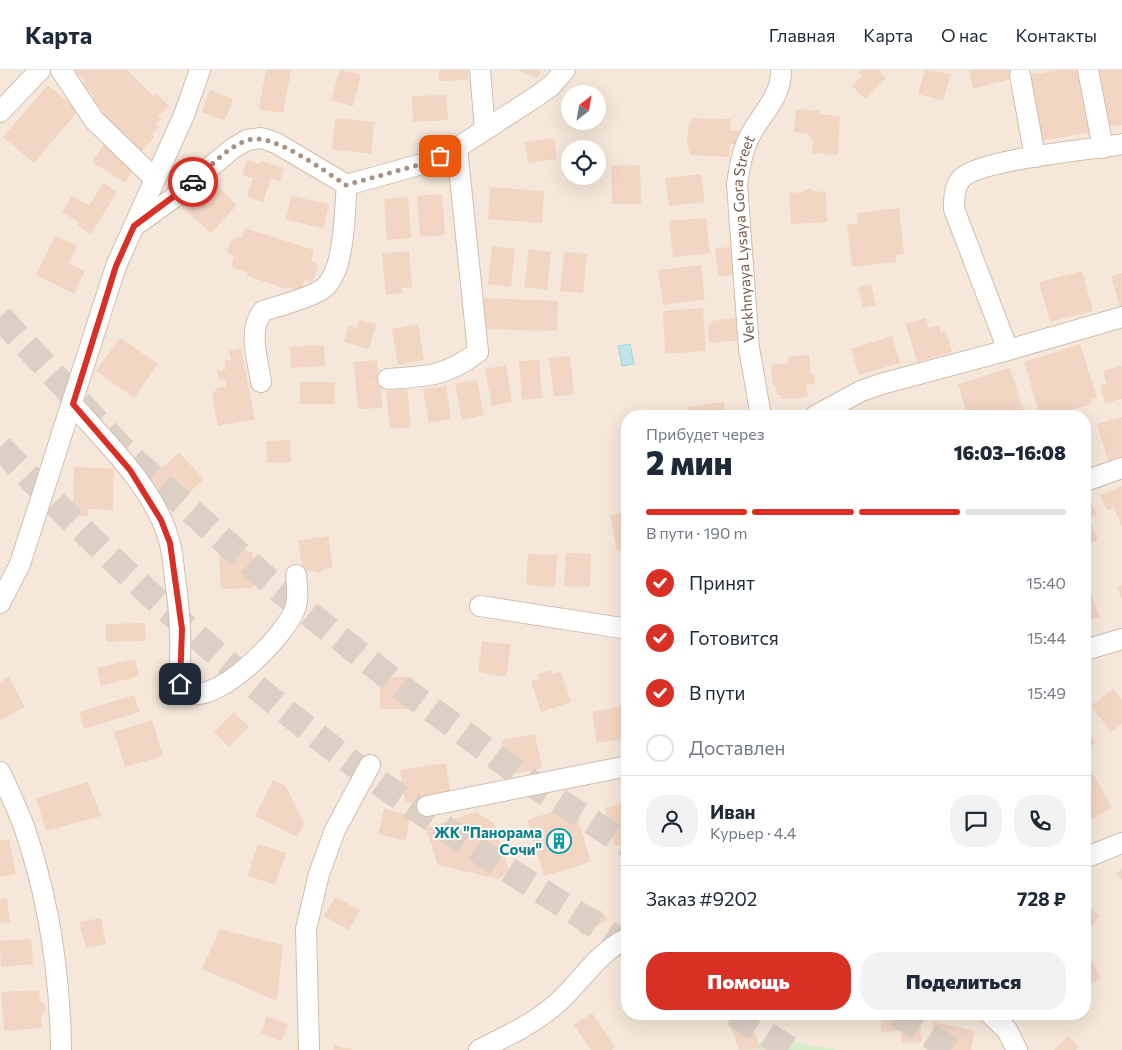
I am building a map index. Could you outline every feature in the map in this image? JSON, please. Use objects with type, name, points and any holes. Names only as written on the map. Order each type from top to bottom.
[{"type":"street","points":[[0,112],[40,70]]},
{"type":"street","points":[[61,70],[94,120],[155,179]]},
{"type":"street","points":[[0,603],[20,564],[116,266],[184,115],[200,70]]},
{"type":"street","points":[[480,70],[485,130]]},
{"type":"street","points":[[134,226],[172,199],[232,149],[247,140],[262,138],[276,143],[346,185],[422,164],[457,148],[551,86],[565,70]]},
{"type":"street","name":"Verkhnyaya Lysaya Gora Street","points":[[760,410],[749,348],[737,184],[740,161],[747,141],[777,92],[781,70]]},
{"type":"street","points":[[1008,350],[965,242],[954,209],[954,197],[960,179],[969,172],[1006,160],[1113,146],[1088,70]]},
{"type":"street","points":[[1020,75],[1036,157]]},
{"type":"street","points":[[388,379],[436,375],[458,367],[478,352],[457,148]]},
{"type":"street","points":[[260,382],[254,335],[258,317],[263,311],[322,290],[330,279],[338,266],[346,185]]},
{"type":"street","points":[[827,410],[881,384],[1122,318]]},
{"type":"street","points":[[73,404],[130,470],[161,520],[170,543],[182,629],[179,675],[183,690],[192,694],[205,694],[246,669],[273,643],[294,611],[298,598],[296,575]]},
{"type":"street","points":[[1091,479],[1122,468]]},
{"type":"street","points":[[480,606],[621,628]]},
{"type":"street","points":[[1091,648],[1122,639]]},
{"type":"street","points":[[309,1050],[306,929],[319,874],[335,830],[370,765]]},
{"type":"street","points":[[427,806],[621,767]]},
{"type":"street","points":[[0,772],[23,824],[42,891],[53,950],[60,1022],[60,1050]]},
{"type":"street","points":[[1091,856],[1122,843]]},
{"type":"street","points":[[479,1050],[515,1032],[555,1005],[602,956],[621,941]]},
{"type":"street","points":[[996,1020],[1007,1030],[1018,1050]]},
{"type":"shaded area","points":[[0,70],[1122,70],[1122,1050],[839,1050],[769,1038],[737,1050],[0,1050]]},
{"type":"green space","points":[[769,1038],[839,1050],[737,1050]]},
{"type":"water","points":[[630,344],[634,364],[622,366],[618,346]]},
{"type":"building","points":[[74,70],[127,70],[153,96],[156,93],[169,106],[158,116],[161,119],[156,124],[159,127],[152,134],[155,137],[141,151],[128,138],[126,141],[100,116],[104,112],[91,100],[94,96],[82,84],[85,81]]},
{"type":"building","points":[[266,70],[291,70],[283,113],[259,109]]},
{"type":"building","points":[[340,70],[361,75],[353,106],[331,100]]},
{"type":"building","points":[[439,70],[468,70],[468,80],[439,81]]},
{"type":"building","points":[[517,70],[542,70],[538,78]]},
{"type":"building","points":[[862,70],[878,70],[886,78],[865,99],[852,86],[862,76],[858,73]]},
{"type":"building","points":[[925,70],[951,74],[943,101],[918,94]]},
{"type":"building","points":[[969,70],[1012,70],[1014,78],[973,89]]},
{"type":"building","points":[[1060,70],[1082,70],[1093,132],[1040,141],[1029,75]]},
{"type":"building","points":[[1096,70],[1122,70],[1122,125],[1107,127]]},
{"type":"building","points":[[48,85],[78,111],[34,163],[3,137]]},
{"type":"building","points":[[210,90],[233,99],[225,121],[202,112]]},
{"type":"building","points":[[446,95],[448,120],[413,122],[412,96]]},
{"type":"building","points":[[796,109],[820,111],[819,114],[840,116],[838,155],[812,153],[813,141],[807,133],[794,132]]},
{"type":"building","points":[[335,118],[374,122],[371,154],[332,149]]},
{"type":"building","points":[[692,118],[731,119],[730,131],[739,131],[738,144],[730,144],[729,157],[690,155],[687,143],[688,128]]},
{"type":"building","points":[[554,138],[557,159],[528,163],[525,142]]},
{"type":"building","points":[[104,144],[136,165],[125,183],[92,162]]},
{"type":"building","points":[[247,160],[259,164],[260,161],[284,168],[280,181],[271,178],[263,202],[247,196],[253,178],[242,175]]},
{"type":"building","points":[[640,165],[641,204],[612,204],[611,166]]},
{"type":"building","points":[[701,174],[705,202],[669,206],[665,178]]},
{"type":"building","points":[[213,182],[237,205],[211,233],[186,211]]},
{"type":"building","points":[[103,183],[117,192],[91,234],[77,225],[79,222],[62,212],[72,196],[89,206]]},
{"type":"building","points":[[490,187],[544,191],[542,223],[488,219]]},
{"type":"building","points":[[809,188],[816,192],[826,191],[827,222],[791,224],[789,193],[802,192]]},
{"type":"building","points":[[442,194],[445,235],[420,237],[417,196]]},
{"type":"building","points":[[291,196],[329,204],[324,228],[286,220]]},
{"type":"building","points":[[408,197],[411,238],[387,240],[384,199]]},
{"type":"building","points":[[899,208],[904,254],[896,255],[896,262],[852,267],[847,225],[858,223],[857,213]]},
{"type":"building","points":[[706,218],[710,253],[673,257],[669,221]]},
{"type":"building","points":[[245,228],[314,250],[311,260],[318,265],[314,279],[309,282],[305,280],[301,292],[247,276],[248,273],[231,267],[234,257],[227,251],[231,240],[238,237],[242,238]]},
{"type":"building","points":[[55,236],[77,246],[69,263],[85,271],[74,294],[36,275]]},
{"type":"building","points":[[492,246],[515,249],[511,287],[488,284]]},
{"type":"building","points":[[734,246],[737,274],[719,277],[715,249]]},
{"type":"building","points":[[529,249],[551,252],[547,290],[524,287]]},
{"type":"building","points":[[409,251],[412,287],[402,288],[403,293],[386,295],[382,254]]},
{"type":"building","points":[[564,252],[587,254],[583,293],[560,291]]},
{"type":"building","points":[[701,265],[705,299],[663,305],[658,270]]},
{"type":"building","points":[[1082,271],[1093,311],[1050,322],[1039,282]]},
{"type":"building","points":[[1122,273],[1122,312],[1121,312],[1111,276]]},
{"type":"building","points":[[871,285],[876,305],[863,308],[858,288]]},
{"type":"building","points":[[483,298],[558,301],[557,331],[482,329]]},
{"type":"building","points":[[703,308],[706,351],[665,354],[663,311]]},
{"type":"building","points":[[739,317],[741,340],[709,343],[708,328],[712,321]]},
{"type":"building","points":[[926,318],[929,328],[939,325],[941,333],[946,331],[952,352],[917,362],[906,324]]},
{"type":"building","points":[[359,320],[376,324],[369,349],[344,342],[348,326],[357,328]]},
{"type":"building","points":[[418,324],[424,360],[398,365],[392,329]]},
{"type":"building","points":[[892,336],[900,363],[859,375],[851,349]]},
{"type":"building","points":[[120,338],[158,364],[134,398],[96,371]]},
{"type":"building","points":[[1080,344],[1097,398],[1091,400],[1092,404],[1072,410],[1038,410],[1024,362]]},
{"type":"building","points":[[324,345],[325,366],[291,368],[290,347]]},
{"type":"building","points":[[241,348],[255,419],[218,426],[212,395],[217,388],[226,386],[225,379],[219,380],[217,371],[226,369],[224,361],[231,360],[229,351]]},
{"type":"building","points":[[809,355],[811,374],[814,373],[815,384],[806,385],[808,397],[782,399],[781,395],[777,395],[776,387],[773,387],[771,365],[788,363],[788,357]]},
{"type":"building","points":[[570,356],[574,394],[554,397],[549,358]]},
{"type":"building","points":[[377,360],[379,381],[362,383],[381,382],[382,408],[358,409],[354,362]]},
{"type":"building","points":[[539,360],[542,398],[522,400],[519,361]]},
{"type":"building","points":[[506,365],[512,402],[492,406],[485,369]]},
{"type":"building","points":[[1122,366],[1122,399],[1105,403],[1100,385],[1107,384],[1103,371]]},
{"type":"building","points":[[1010,368],[1023,410],[966,410],[958,384]]},
{"type":"building","points":[[477,380],[484,415],[462,420],[455,384]]},
{"type":"building","points":[[300,382],[335,382],[335,404],[300,404]]},
{"type":"building","points":[[446,386],[451,419],[429,423],[423,389]]},
{"type":"building","points":[[407,389],[411,427],[390,429],[386,391]]},
{"type":"building","points":[[724,402],[725,410],[688,410],[688,407]]},
{"type":"building","points":[[1122,417],[1122,460],[1109,464],[1097,424]]},
{"type":"building","points":[[290,440],[291,462],[267,463],[266,441]]},
{"type":"building","points":[[179,453],[204,479],[175,506],[149,479]]},
{"type":"building","points":[[74,467],[114,469],[113,510],[88,509],[88,516],[73,515]]},
{"type":"building","points":[[1122,486],[1122,527],[1114,508],[1107,511],[1100,495]]},
{"type":"building","points":[[1091,502],[1096,515],[1091,518]]},
{"type":"building","points":[[621,513],[621,550],[617,551],[610,515]]},
{"type":"building","points":[[1091,524],[1098,540],[1091,543]]},
{"type":"building","points":[[328,536],[333,567],[324,569],[320,573],[312,571],[303,572],[298,541]]},
{"type":"building","points":[[243,549],[253,553],[253,588],[221,589],[219,553],[240,552]]},
{"type":"building","points":[[566,553],[591,554],[590,587],[564,586]]},
{"type":"building","points":[[528,554],[557,555],[555,587],[526,585]]},
{"type":"building","points":[[1122,585],[1122,598],[1117,587]]},
{"type":"building","points":[[1091,593],[1100,617],[1091,620]]},
{"type":"building","points":[[145,623],[146,641],[106,642],[106,624]]},
{"type":"building","points":[[482,641],[511,645],[506,677],[478,672]]},
{"type":"building","points":[[135,659],[139,676],[101,686],[97,668]]},
{"type":"building","points":[[551,670],[552,674],[561,671],[571,702],[541,712],[531,681],[539,679],[538,674]]},
{"type":"building","points":[[9,677],[25,707],[0,720],[0,682]]},
{"type":"building","points":[[380,677],[407,677],[407,709],[380,709]]},
{"type":"building","points":[[1113,689],[1122,700],[1122,724],[1111,732],[1091,706]]},
{"type":"building","points":[[134,695],[140,712],[84,729],[79,712]]},
{"type":"building","points":[[621,706],[621,739],[597,743],[592,712]]},
{"type":"building","points":[[234,712],[249,727],[229,747],[214,732]]},
{"type":"building","points":[[152,720],[163,756],[125,767],[114,732]]},
{"type":"building","points":[[535,734],[542,768],[510,775],[502,740]]},
{"type":"building","points":[[1091,737],[1095,743],[1091,746]]},
{"type":"building","points":[[446,763],[451,796],[405,803],[400,770]]},
{"type":"building","points":[[1091,773],[1112,808],[1091,819]]},
{"type":"building","points":[[273,780],[286,786],[304,824],[297,837],[255,816]]},
{"type":"building","points":[[88,782],[101,816],[46,831],[36,798]]},
{"type":"building","points":[[621,804],[621,845],[614,845],[605,808]]},
{"type":"building","name":"ЖК \"Панорама Сочи\"","points":[[574,805],[591,862],[544,876],[527,820]]},
{"type":"building","points":[[384,809],[411,815],[405,841],[378,834]]},
{"type":"building","points":[[476,812],[494,823],[509,870],[499,879],[438,865],[426,828]]},
{"type":"building","points":[[9,839],[16,874],[0,877],[0,841]]},
{"type":"building","points":[[258,844],[286,853],[275,885],[248,876]]},
{"type":"building","points":[[1122,869],[1122,880],[1116,874]]},
{"type":"building","points":[[335,897],[360,910],[349,930],[324,916]]},
{"type":"building","points":[[7,898],[10,922],[0,923],[0,899]]},
{"type":"building","points":[[587,906],[602,911],[607,920],[582,935],[570,916]]},
{"type":"building","points":[[1091,910],[1099,916],[1091,927]]},
{"type":"building","points":[[101,918],[106,944],[86,948],[79,922]]},
{"type":"building","points":[[220,929],[283,945],[277,1001],[202,969]]},
{"type":"building","points":[[31,939],[33,964],[1,967],[0,941]]},
{"type":"building","points":[[1091,960],[1101,978],[1091,984]]},
{"type":"building","points":[[39,990],[40,1001],[45,1004],[45,1012],[41,1016],[42,1028],[4,1031],[1,992]]},
{"type":"building","points":[[592,1013],[615,1047],[612,1050],[591,1050],[574,1025]]},
{"type":"building","points":[[267,1016],[288,1024],[281,1041],[261,1033]]},
{"type":"building","points":[[728,1020],[749,1020],[761,1049],[739,1050]]},
{"type":"building","points":[[881,1020],[920,1020],[921,1042],[901,1043],[901,1031],[881,1032]]},
{"type":"building","points":[[934,1022],[975,1031],[971,1050],[928,1050]]},
{"type":"building","points":[[1068,1036],[1079,1047],[1076,1050],[1054,1050]]},
{"type":"building","points":[[335,1045],[346,1049],[346,1047],[353,1050],[333,1050]]},
{"type":"tunnel","points":[[0,317],[127,454],[277,588],[401,687],[541,790],[621,841]]},
{"type":"tunnel","points":[[0,447],[82,530],[168,611],[302,724],[416,809],[621,942]]},
{"type":"tunnel","points":[[744,1020],[791,1050]]},
{"type":"tunnel","points":[[906,1020],[951,1050]]},
{"type":"way so far","points":[[193,182],[232,149],[247,140],[262,138],[276,143],[346,185],[422,164],[440,156]]},
{"type":"place","name":"ЖК \"Панорама Сочи\"","points":[[559,841]]},
{"type":"route","points":[[180,684],[182,629],[170,543],[161,520],[130,470],[73,404],[116,266],[134,226],[193,182]]}]
